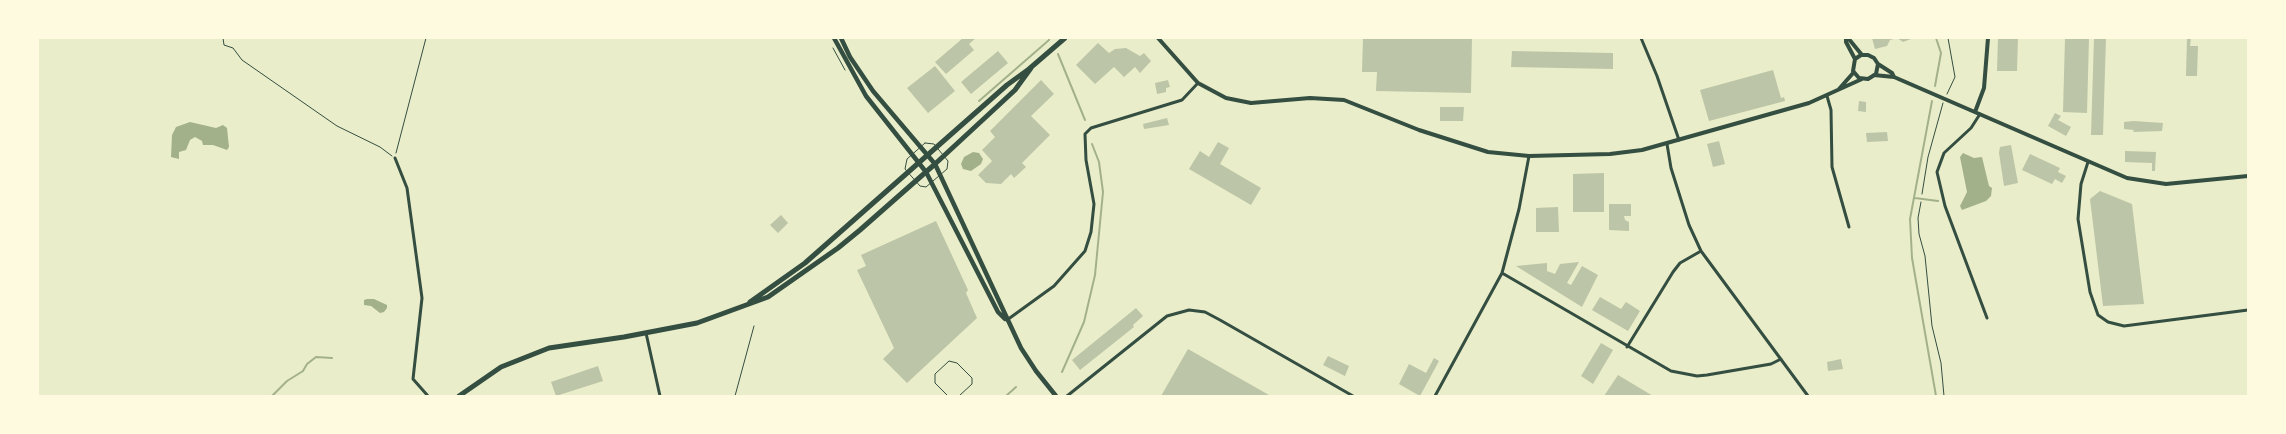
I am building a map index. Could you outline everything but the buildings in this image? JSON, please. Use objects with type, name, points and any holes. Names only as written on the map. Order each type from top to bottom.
[{"type":"main road","points":[[834,38],[866,96],[926,172],[998,312],[1006,320]]},
{"type":"main road","points":[[841,38],[850,57],[873,91],[935,164],[978,253],[1006,320],[1027,359],[1056,396]]},
{"type":"main road","points":[[741,308],[805,262],[1007,85],[1031,68],[1065,38]]},
{"type":"main road","points":[[459,396],[501,367],[549,348],[697,323],[768,298],[838,248],[926,172],[1015,90],[1031,68]]},
{"type":"street","points":[[1158,38],[1198,83],[1226,98],[1250,103],[1310,98],[1344,100],[1419,130],[1488,152],[1529,156],[1610,154],[1642,150],[1679,141],[1827,96],[1862,79],[1868,79],[1874,75],[1878,64]]},
{"type":"street","points":[[1642,38],[1679,141]]},
{"type":"street","points":[[1847,38],[1862,55]]},
{"type":"street","points":[[1847,38],[1846,42],[1856,59]]},
{"type":"street","points":[[1987,318],[1945,206],[1937,172],[1944,153],[1971,128],[1978,113],[1984,88],[1988,38]]},
{"type":"street","points":[[1862,79],[1854,72],[1853,64],[1862,55],[1871,56],[1878,64],[1892,73],[1894,77]]},
{"type":"street","points":[[1838,91],[1854,72]]},
{"type":"street","points":[[1874,75],[1894,77],[2127,178],[2161,184],[2185,184],[2248,176]]},
{"type":"street","points":[[1006,320],[1054,286],[1085,251],[1091,232],[1094,204],[1086,160],[1085,134],[1091,128],[1182,100],[1198,83]]},
{"type":"street","points":[[1827,96],[1831,110],[1832,167],[1849,227]]},
{"type":"street","points":[[1667,144],[1671,168],[1686,216],[1701,251],[1808,396]]},
{"type":"street","points":[[1435,396],[1502,273],[1520,209],[1529,156]]},
{"type":"street","points":[[395,158],[407,188],[422,298],[413,379],[428,396]]},
{"type":"street","points":[[2088,162],[2081,184],[2078,219],[2092,304],[2098,315],[2108,322],[2124,326],[2248,310]]},
{"type":"street","points":[[1628,347],[1672,272],[1680,264],[1701,251]]},
{"type":"street","points":[[1502,273],[1671,371],[1697,376],[1771,364],[1781,359]]},
{"type":"street","points":[[1067,396],[1167,316],[1189,310],[1205,312],[1353,396]]},
{"type":"street","points":[[646,333],[660,396]]},
{"type":"lane","points":[[734,396],[754,326]]},
{"type":"lane","points":[[948,396],[935,383],[934,374],[949,361],[957,363],[972,378],[972,384],[959,396]]},
{"type":"path","points":[[223,38],[224,45],[233,48],[242,60],[338,126],[380,147],[395,158],[426,38]]},
{"type":"path","points":[[1922,194],[1928,157],[1944,99],[1955,77],[1948,38]]},
{"type":"path","points":[[924,145],[934,146]]},
{"type":"path","points":[[906,170],[909,157]]},
{"type":"path","points":[[947,169],[948,160]]},
{"type":"path","points":[[920,186],[928,186]]},
{"type":"path","points":[[1921,202],[1918,218],[1919,234],[1925,256],[1932,326],[1941,363],[1944,396]]},
{"type":"shaded area","points":[[190,122],[216,128],[223,125],[227,128],[229,147],[227,150],[213,145],[203,145],[202,141],[195,137],[190,140],[186,150],[179,152],[179,159],[171,157],[172,135],[176,127]]},
{"type":"shaded area","points":[[973,152],[979,153],[983,159],[981,164],[971,171],[963,169],[961,164],[964,157]]},
{"type":"shaded area","points":[[1963,153],[1974,158],[1982,157],[1989,186],[1992,188],[1991,196],[1986,201],[1962,210],[1960,206],[1967,192],[1960,157]]},
{"type":"shaded area","points":[[374,299],[387,305],[387,308],[384,312],[380,313],[371,306],[364,305],[364,300]]},
{"type":"waterway","points":[[979,101],[1049,38]]},
{"type":"waterway","points":[[1935,86],[1941,53],[1936,38]]},
{"type":"waterway","points":[[1058,54],[1085,120]]},
{"type":"waterway","points":[[1932,101],[1910,219],[1912,258],[1936,396]]},
{"type":"waterway","points":[[1062,372],[1084,322],[1095,275],[1103,192],[1099,162],[1092,144]]},
{"type":"waterway","points":[[1915,198],[1938,201]]},
{"type":"waterway","points":[[272,396],[287,381],[303,371],[307,364],[316,357],[332,358]]},
{"type":"waterway","points":[[1006,396],[1016,387]]}]
